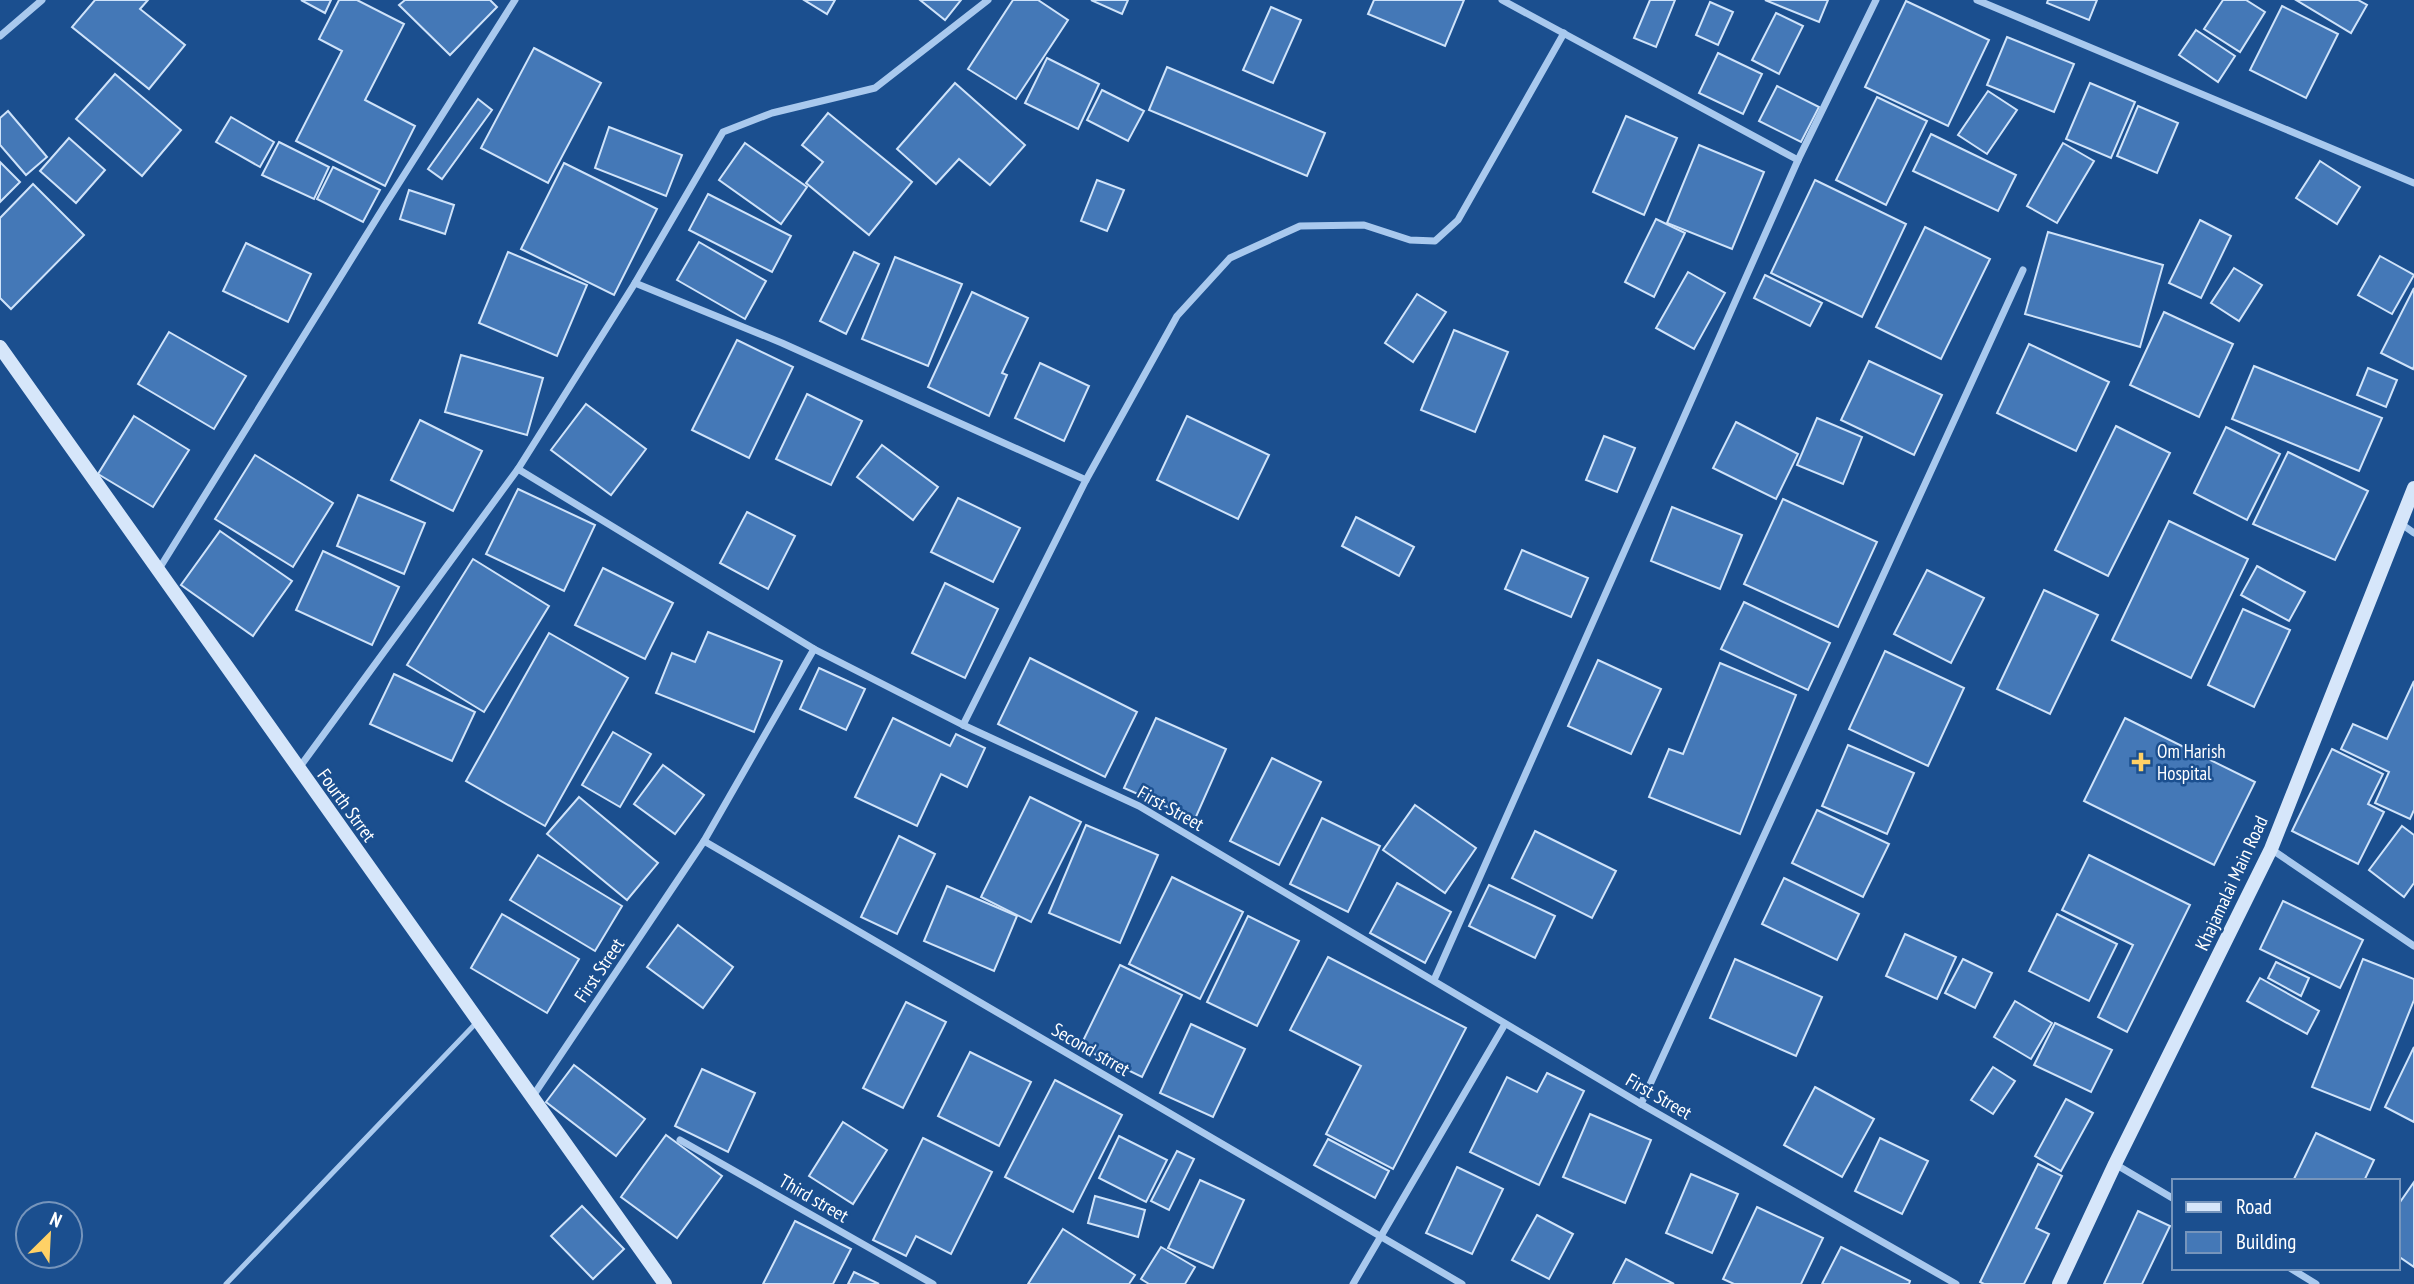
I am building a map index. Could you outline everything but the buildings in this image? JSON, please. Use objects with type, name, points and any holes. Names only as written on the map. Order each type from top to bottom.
[{"type":"street","points":[[0,36],[42,0]]},
{"type":"street","points":[[158,569],[515,0]]},
{"type":"street","points":[[298,770],[518,469],[635,282],[723,132],[772,113],[874,88],[988,0]]},
{"type":"street","points":[[1502,0],[1798,160]]},
{"type":"street","points":[[1434,980],[1798,160],[1876,0]]},
{"type":"street","points":[[1977,0],[2414,183]]},
{"type":"street","points":[[963,725],[1086,480],[1177,316],[1230,258],[1300,226],[1364,225],[1410,240],[1435,241],[1458,220],[1563,33]]},
{"type":"street","points":[[1641,1104],[2023,270]]},
{"type":"street","points":[[635,282],[782,343],[1086,480]]},
{"type":"street","name":"Fourth Strret","points":[[0,347],[664,1284]]},
{"type":"street","points":[[518,469],[814,649]]},
{"type":"street","name":"Khajamalai Main Road","points":[[2059,1284],[2115,1164],[2271,849],[2414,488]]},
{"type":"street","points":[[2399,523],[2414,533]]},
{"type":"street","name":"First Street","points":[[533,1096],[704,841],[814,649],[963,725],[1139,806],[1641,1104],[1956,1284]]},
{"type":"street","name":"Second strret","points":[[704,841],[1462,1284]]},
{"type":"street","points":[[2271,849],[2414,946]]},
{"type":"street","points":[[1353,1284],[1505,1024]]},
{"type":"street","name":"Third street","points":[[680,1140],[933,1284]]},
{"type":"street","points":[[2115,1164],[2172,1198]]},
{"type":"street","points":[[2293,1270],[2316,1284]]},
{"type":"lane","points":[[226,1284],[478,1020]]},
{"type":"place","name":"Om Harish Hospital","points":[[2141,762]]}]
